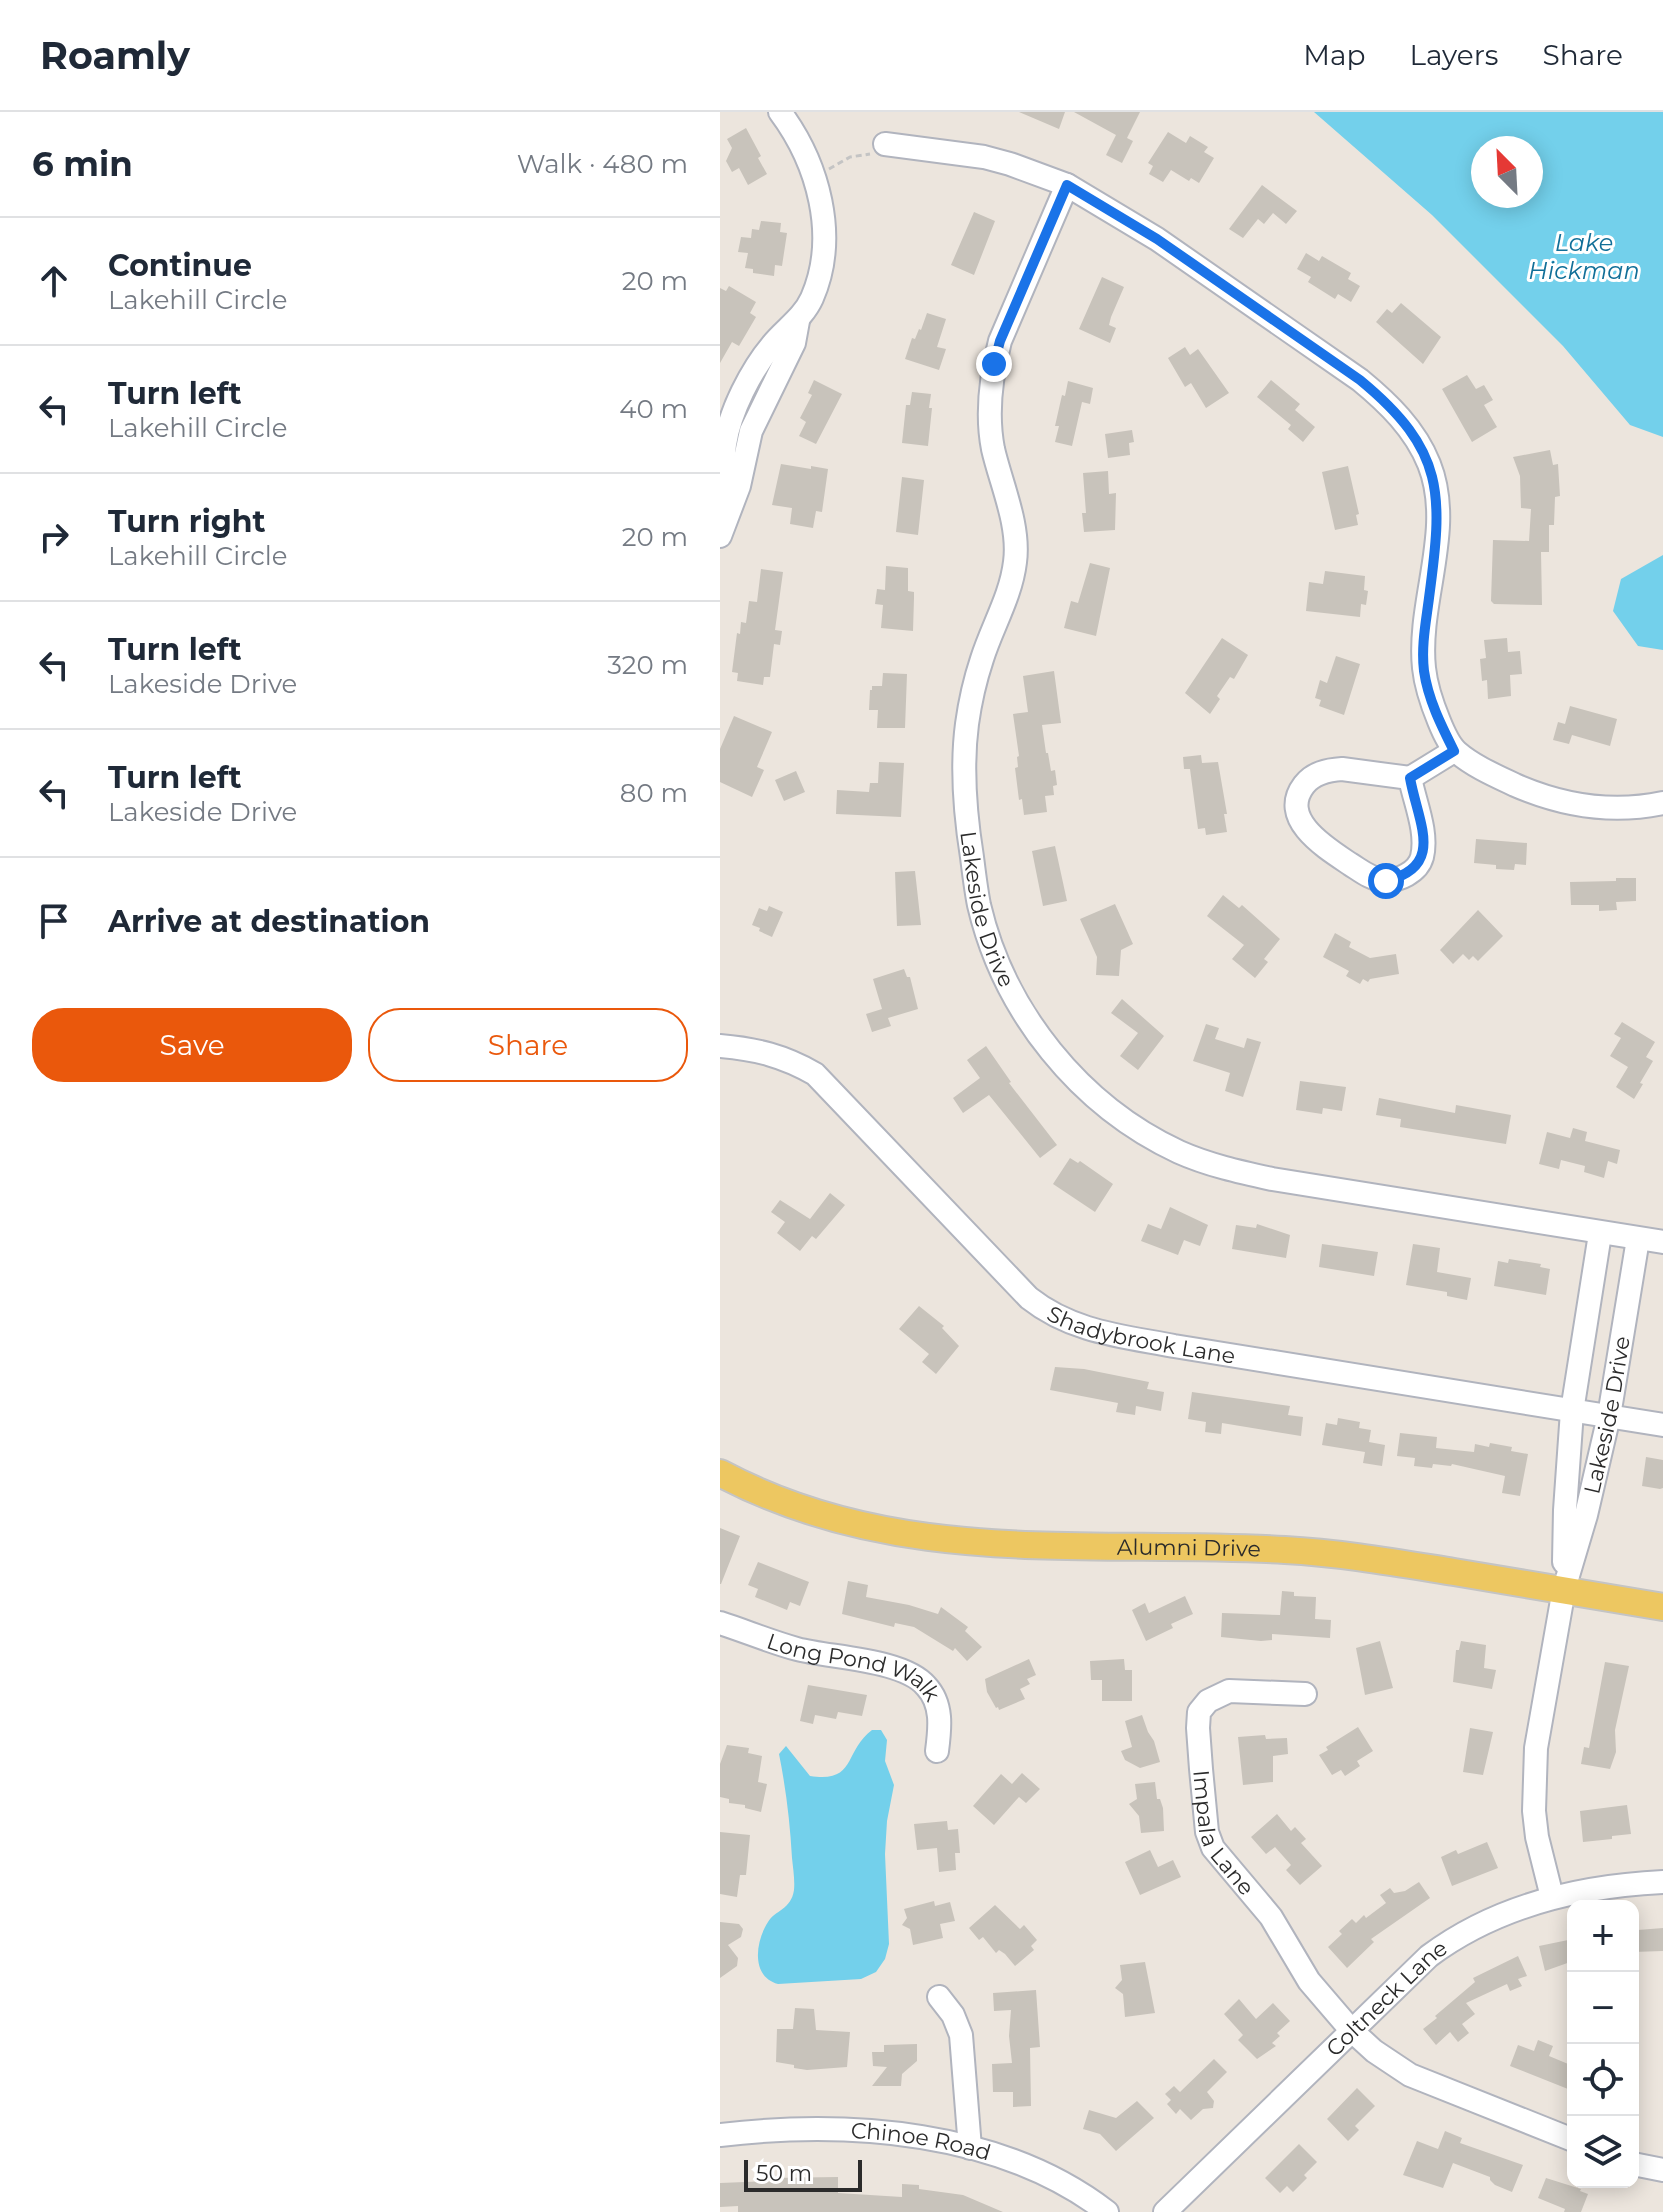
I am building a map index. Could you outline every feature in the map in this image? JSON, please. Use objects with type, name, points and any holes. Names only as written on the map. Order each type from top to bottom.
[{"type":"main road","name":"Alumni Drive","points":[[720,1473],[810,1511],[906,1535],[946,1541],[1033,1546],[1322,1552],[1663,1607]]},
{"type":"street","points":[[720,536],[739,486],[751,431],[794,343],[798,320],[812,298],[822,250],[820,191],[794,131],[780,112]]},
{"type":"street","points":[[885,144],[984,157],[1067,185],[1157,239],[1387,402],[1419,443],[1430,466],[1438,512],[1423,641],[1424,668],[1433,705],[1454,751],[1504,780],[1556,801],[1616,809],[1663,803]]},
{"type":"street","name":"Lakeside Drive","points":[[1067,185],[1000,341],[991,385],[989,415],[993,446],[1013,531],[1015,561],[973,690],[964,753],[964,787],[979,906],[997,959],[1033,1029],[1078,1082],[1125,1120],[1179,1152],[1225,1168],[1272,1179],[1663,1242]]},
{"type":"street","points":[[1410,778],[1423,844],[1421,860],[1414,870],[1401,877],[1386,881],[1371,877],[1332,853],[1307,832],[1298,816],[1297,799],[1301,788],[1314,775],[1342,769],[1410,778],[1454,751]]},
{"type":"street","name":"Shadybrook Lane","points":[[720,1046],[767,1052],[815,1074],[1029,1298],[1061,1320],[1103,1333],[1174,1346],[1663,1425]]},
{"type":"street","name":"Lakeside Drive","points":[[1564,1589],[1565,1510],[1572,1411],[1600,1234]]},
{"type":"street","name":"Lakeside Drive","points":[[1552,1897],[1537,1837],[1534,1785],[1536,1748],[1564,1589],[1586,1515],[1609,1416],[1638,1239]]},
{"type":"street","name":"Long Pond Walk","points":[[720,1623],[795,1648],[913,1675],[933,1695],[939,1713],[937,1751]]},
{"type":"street","name":"Impala Lane","points":[[1305,1694],[1229,1691],[1208,1701],[1199,1712],[1207,1832],[1213,1848],[1271,1917],[1309,1981],[1351,2030]]},
{"type":"street","name":"Coltneck Lane","points":[[1165,2212],[1351,2030],[1449,1941],[1552,1897],[1613,1886],[1663,1882]]},
{"type":"street","points":[[939,1997],[953,2015],[961,2035],[970,2148]]},
{"type":"street","points":[[1351,2030],[1374,2051],[1410,2075],[1567,2138]]},
{"type":"street","name":"Chinoe Road","points":[[720,2135],[800,2129],[852,2131],[911,2137],[970,2148],[1039,2172],[1107,2212]]},
{"type":"street","points":[[1639,2165],[1663,2170]]},
{"type":"path","points":[[814,177],[850,157],[880,152],[885,144]]},
{"type":"water","name":"Lake Hickman","points":[[1314,112],[1663,112],[1663,437],[1630,425],[1563,346],[1432,215]]},
{"type":"water","points":[[1663,555],[1663,650],[1638,646],[1613,611],[1621,579]]},
{"type":"water","points":[[872,1730],[881,1730],[887,1740],[885,1761],[894,1785],[885,1854],[889,1944],[885,1959],[876,1972],[861,1979],[778,1984],[763,1974],[758,1949],[771,1918],[790,1902],[794,1890],[789,1819],[779,1754],[786,1746],[810,1776],[835,1775],[848,1764],[857,1747]]},
{"type":"building","points":[[1019,112],[1065,112],[1059,129]]},
{"type":"building","points":[[1074,112],[1140,112],[1127,138],[1133,141],[1122,163],[1106,155],[1116,135]]},
{"type":"building","points":[[746,128],[767,174],[748,185],[739,168],[732,172],[726,161],[732,148],[727,139]]},
{"type":"building","points":[[1168,132],[1186,143],[1190,136],[1208,147],[1204,152],[1214,158],[1199,183],[1171,170],[1163,182],[1149,174],[1153,166],[1148,163]]},
{"type":"building","points":[[1262,185],[1297,211],[1286,224],[1273,213],[1264,224],[1258,219],[1243,238],[1229,229]]},
{"type":"building","points":[[974,212],[995,221],[974,275],[951,265]]},
{"type":"building","points":[[761,221],[781,223],[780,232],[787,233],[782,266],[775,265],[774,276],[753,273],[753,269],[745,268],[748,253],[738,252],[741,237],[751,238],[752,229],[759,230]]},
{"type":"building","points":[[1306,253],[1319,261],[1322,256],[1351,273],[1348,279],[1360,286],[1351,302],[1338,294],[1335,299],[1308,282],[1311,277],[1297,269]]},
{"type":"building","points":[[1102,277],[1124,287],[1109,325],[1116,328],[1110,343],[1079,329]]},
{"type":"building","points":[[729,286],[756,302],[750,313],[756,317],[739,346],[732,342],[720,363],[720,288],[726,291]]},
{"type":"building","points":[[1401,303],[1441,337],[1423,364],[1376,322],[1387,309],[1392,313]]},
{"type":"building","points":[[927,313],[946,319],[937,347],[946,349],[939,370],[905,359],[912,338],[915,339],[921,330]]},
{"type":"building","points":[[1185,347],[1190,355],[1198,349],[1229,393],[1206,408],[1191,383],[1185,387],[1168,358]]},
{"type":"building","points":[[1467,375],[1476,389],[1484,385],[1493,400],[1484,405],[1497,427],[1472,442],[1442,389]]},
{"type":"building","points":[[814,380],[842,394],[816,444],[799,436],[806,422],[800,418],[812,395],[808,393]]},
{"type":"building","points":[[1271,380],[1300,404],[1295,410],[1315,427],[1303,442],[1288,429],[1291,425],[1257,397]]},
{"type":"building","points":[[1068,381],[1093,388],[1090,404],[1082,402],[1072,446],[1055,442],[1059,426],[1055,426]]},
{"type":"building","points":[[912,392],[931,394],[928,446],[902,443],[906,405],[910,405]]},
{"type":"building","points":[[1132,430],[1134,442],[1129,443],[1130,455],[1108,458],[1105,434]]},
{"type":"building","points":[[1550,450],[1553,465],[1558,464],[1560,496],[1555,497],[1554,525],[1549,525],[1549,552],[1541,552],[1542,605],[1494,604],[1491,601],[1493,540],[1529,541],[1531,509],[1521,508],[1520,476],[1513,457]]},
{"type":"building","points":[[781,464],[828,469],[822,512],[816,511],[813,528],[790,524],[792,508],[772,505]]},
{"type":"building","points":[[1348,466],[1359,514],[1356,515],[1358,525],[1335,530],[1322,472]]},
{"type":"building","points":[[1108,471],[1109,494],[1116,493],[1115,530],[1084,532],[1083,473]]},
{"type":"building","points":[[902,477],[924,480],[918,535],[896,532]]},
{"type":"building","points":[[1090,563],[1110,568],[1096,636],[1064,628],[1071,601],[1078,603]]},
{"type":"building","points":[[886,566],[908,568],[908,591],[914,592],[913,631],[881,628],[883,605],[875,604],[877,589],[885,590]]},
{"type":"building","points":[[761,569],[783,572],[775,630],[782,631],[780,645],[774,644],[770,677],[764,677],[763,685],[737,681],[738,673],[732,672],[737,633],[740,634],[741,622],[746,623],[749,601],[757,602]]},
{"type":"building","points":[[1325,571],[1365,576],[1364,590],[1368,591],[1366,605],[1361,604],[1360,617],[1306,611],[1309,582],[1323,584]]},
{"type":"building","points":[[1222,638],[1248,655],[1234,679],[1230,677],[1217,696],[1220,699],[1210,714],[1185,693]]},
{"type":"building","points":[[1507,638],[1508,652],[1520,651],[1522,674],[1510,675],[1511,696],[1488,699],[1487,680],[1482,681],[1480,659],[1486,658],[1484,640]]},
{"type":"building","points":[[1336,656],[1360,664],[1344,715],[1319,706],[1321,700],[1315,698],[1320,680],[1327,683]]},
{"type":"building","points":[[1054,671],[1061,723],[1042,725],[1046,753],[1051,771],[1055,770],[1057,785],[1053,786],[1054,795],[1045,796],[1047,812],[1024,815],[1015,768],[1018,767],[1019,756],[1013,714],[1028,712],[1023,676]]},
{"type":"building","points":[[883,673],[907,674],[905,728],[877,728],[878,710],[869,710],[870,690],[872,686],[882,686]]},
{"type":"building","points":[[1570,706],[1617,719],[1610,746],[1572,735],[1569,744],[1553,740],[1558,722],[1565,724]]},
{"type":"building","points":[[734,716],[772,732],[757,767],[764,770],[752,797],[720,782],[720,749]]},
{"type":"building","points":[[1201,755],[1202,763],[1218,762],[1227,832],[1206,835],[1205,828],[1198,829],[1190,769],[1184,769],[1183,757]]},
{"type":"building","points":[[879,762],[904,763],[901,817],[836,814],[837,790],[869,792],[870,783],[878,783]]},
{"type":"building","points":[[796,771],[805,792],[784,801],[775,780]]},
{"type":"building","points":[[1476,839],[1527,843],[1526,865],[1515,864],[1514,870],[1474,863]]},
{"type":"building","points":[[1055,846],[1067,901],[1043,906],[1032,851]]},
{"type":"building","points":[[915,871],[921,925],[897,926],[895,872]]},
{"type":"building","points":[[1616,878],[1636,878],[1636,901],[1616,902],[1617,910],[1599,911],[1599,905],[1571,905],[1570,882],[1616,881]]},
{"type":"building","points":[[1223,895],[1239,908],[1242,905],[1280,939],[1264,959],[1268,962],[1255,978],[1232,959],[1244,945],[1207,916]]},
{"type":"building","points":[[1115,904],[1133,944],[1121,950],[1119,976],[1096,975],[1097,957],[1080,919]]},
{"type":"building","points":[[769,906],[783,912],[772,937],[752,925],[759,908],[767,911]]},
{"type":"building","points":[[1478,910],[1503,936],[1478,961],[1473,956],[1469,960],[1463,954],[1453,964],[1440,950]]},
{"type":"building","points":[[1335,933],[1351,942],[1349,947],[1370,958],[1396,954],[1399,974],[1370,979],[1368,982],[1363,979],[1360,984],[1346,976],[1349,971],[1323,957]]},
{"type":"building","points":[[904,969],[910,977],[918,1009],[888,1018],[891,1026],[872,1032],[866,1014],[882,1009],[873,979]]},
{"type":"building","points":[[1122,999],[1164,1036],[1138,1070],[1120,1056],[1138,1033],[1111,1013]]},
{"type":"building","points":[[1622,1022],[1655,1042],[1646,1057],[1653,1061],[1634,1099],[1616,1087],[1628,1067],[1610,1056],[1621,1038],[1614,1034]]},
{"type":"building","points":[[1206,1024],[1219,1028],[1215,1039],[1244,1048],[1247,1038],[1261,1042],[1243,1097],[1225,1091],[1230,1073],[1193,1061]]},
{"type":"building","points":[[986,1046],[1009,1083],[1057,1145],[1040,1158],[989,1095],[963,1113],[953,1098],[980,1078],[967,1060]]},
{"type":"building","points":[[1300,1081],[1346,1087],[1342,1111],[1323,1108],[1322,1114],[1296,1110]]},
{"type":"building","points":[[1379,1098],[1455,1113],[1456,1105],[1511,1115],[1506,1144],[1400,1127],[1401,1119],[1376,1115]]},
{"type":"building","points":[[1573,1128],[1587,1132],[1585,1141],[1620,1150],[1617,1164],[1608,1161],[1604,1178],[1584,1172],[1585,1166],[1561,1160],[1559,1169],[1539,1164],[1547,1132],[1570,1138]]},
{"type":"building","points":[[1070,1158],[1078,1163],[1080,1161],[1113,1184],[1095,1212],[1053,1184]]},
{"type":"building","points":[[830,1193],[845,1205],[816,1239],[812,1236],[800,1251],[777,1233],[785,1222],[771,1212],[780,1200],[810,1219]]},
{"type":"building","points":[[1170,1207],[1208,1225],[1200,1246],[1184,1240],[1178,1255],[1141,1241],[1148,1224],[1161,1229]]},
{"type":"building","points":[[1257,1224],[1290,1235],[1286,1258],[1232,1249],[1236,1225],[1256,1228]]},
{"type":"building","points":[[1322,1244],[1378,1252],[1374,1276],[1319,1267]]},
{"type":"building","points":[[1413,1244],[1440,1248],[1437,1272],[1471,1278],[1467,1300],[1447,1296],[1447,1292],[1406,1285]]},
{"type":"building","points":[[1509,1259],[1541,1264],[1540,1267],[1550,1269],[1546,1295],[1494,1286],[1498,1261],[1508,1263]]},
{"type":"building","points":[[919,1306],[944,1326],[942,1328],[959,1346],[936,1374],[922,1362],[929,1354],[899,1329]]},
{"type":"building","points":[[1055,1367],[1084,1369],[1149,1382],[1147,1389],[1164,1392],[1161,1411],[1136,1406],[1135,1415],[1116,1412],[1118,1403],[1050,1390]]},
{"type":"building","points":[[1192,1392],[1290,1406],[1288,1415],[1303,1417],[1301,1436],[1222,1423],[1221,1434],[1205,1432],[1206,1422],[1188,1419]]},
{"type":"building","points":[[1338,1418],[1360,1422],[1359,1428],[1371,1430],[1369,1442],[1385,1445],[1382,1466],[1363,1463],[1365,1452],[1322,1445],[1326,1423],[1337,1425]]},
{"type":"building","points":[[1400,1433],[1437,1437],[1436,1448],[1474,1452],[1475,1444],[1489,1447],[1490,1443],[1528,1454],[1520,1496],[1502,1493],[1505,1476],[1452,1464],[1433,1464],[1432,1468],[1414,1466],[1415,1458],[1397,1456]]},
{"type":"building","points":[[1646,1457],[1663,1460],[1663,1488],[1642,1486]]},
{"type":"building","points":[[720,1528],[740,1536],[721,1584],[720,1584]]},
{"type":"building","points":[[758,1562],[809,1582],[800,1606],[790,1602],[787,1610],[755,1597],[758,1589],[748,1585]]},
{"type":"building","points":[[848,1581],[868,1585],[866,1597],[938,1614],[941,1607],[968,1627],[965,1631],[982,1647],[967,1661],[955,1648],[953,1651],[914,1627],[895,1623],[894,1627],[842,1614]]},
{"type":"building","points":[[1282,1591],[1294,1592],[1294,1596],[1316,1597],[1315,1619],[1331,1620],[1330,1638],[1272,1634],[1272,1640],[1261,1641],[1221,1637],[1222,1613],[1280,1615]]},
{"type":"building","points":[[1185,1596],[1193,1614],[1146,1641],[1132,1610],[1145,1603],[1149,1613]]},
{"type":"building","points":[[1380,1641],[1393,1688],[1365,1695],[1356,1648]]},
{"type":"building","points":[[1461,1641],[1486,1645],[1484,1668],[1496,1670],[1492,1689],[1453,1682],[1456,1650],[1459,1650]]},
{"type":"building","points":[[1029,1659],[1036,1675],[1027,1679],[1030,1684],[1020,1689],[1025,1699],[999,1710],[987,1692],[985,1679]]},
{"type":"building","points":[[1124,1659],[1125,1670],[1132,1670],[1132,1701],[1102,1701],[1102,1680],[1091,1680],[1090,1661]]},
{"type":"building","points":[[1605,1662],[1629,1666],[1615,1730],[1616,1752],[1610,1769],[1581,1764],[1584,1747],[1589,1748]]},
{"type":"building","points":[[808,1685],[867,1695],[862,1716],[838,1712],[836,1719],[815,1715],[813,1724],[800,1721]]},
{"type":"building","points":[[1142,1715],[1160,1762],[1140,1768],[1125,1760],[1121,1751],[1132,1747],[1125,1721]]},
{"type":"building","points":[[1358,1727],[1373,1751],[1357,1761],[1360,1766],[1345,1776],[1341,1770],[1332,1775],[1319,1755],[1328,1750],[1326,1747]]},
{"type":"building","points":[[1470,1728],[1493,1732],[1483,1775],[1463,1772]]},
{"type":"building","points":[[1265,1735],[1266,1739],[1287,1738],[1288,1754],[1273,1756],[1273,1782],[1243,1785],[1238,1737]]},
{"type":"building","points":[[727,1745],[749,1748],[748,1753],[762,1756],[758,1782],[767,1784],[761,1812],[745,1808],[745,1805],[729,1803],[729,1799],[720,1797],[720,1764]]},
{"type":"building","points":[[1022,1773],[1040,1789],[1026,1803],[1019,1797],[994,1825],[973,1806],[1001,1774],[1012,1784]]},
{"type":"building","points":[[1155,1782],[1157,1799],[1160,1799],[1163,1808],[1164,1831],[1141,1833],[1139,1816],[1129,1804],[1137,1799],[1135,1784]]},
{"type":"building","points":[[1627,1805],[1631,1834],[1583,1842],[1580,1811]]},
{"type":"building","points":[[1277,1814],[1291,1831],[1295,1827],[1306,1839],[1301,1843],[1322,1866],[1300,1885],[1286,1870],[1291,1865],[1275,1847],[1266,1854],[1251,1837]]},
{"type":"building","points":[[947,1821],[948,1830],[958,1829],[960,1853],[955,1853],[956,1870],[939,1872],[937,1848],[917,1850],[914,1824]]},
{"type":"building","points":[[720,1832],[750,1835],[746,1875],[740,1875],[737,1897],[720,1894]]},
{"type":"building","points":[[1487,1842],[1498,1868],[1452,1886],[1441,1857],[1456,1850],[1458,1854]]},
{"type":"building","points":[[1150,1850],[1158,1867],[1173,1860],[1181,1877],[1140,1895],[1125,1862]]},
{"type":"building","points":[[1419,1882],[1430,1898],[1371,1939],[1374,1942],[1347,1968],[1328,1947],[1342,1934],[1339,1931],[1352,1919],[1356,1923],[1386,1903],[1380,1895],[1390,1888],[1394,1893],[1405,1891]]},
{"type":"building","points":[[934,1901],[935,1906],[950,1902],[955,1921],[940,1924],[943,1938],[913,1945],[910,1929],[902,1925],[907,1918],[904,1909]]},
{"type":"building","points":[[995,1905],[1020,1929],[1024,1925],[1037,1940],[1031,1946],[1034,1950],[1015,1966],[1005,1954],[999,1950],[996,1953],[983,1937],[979,1940],[969,1928]]},
{"type":"building","points":[[720,1922],[739,1924],[743,1929],[741,1937],[728,1945],[738,1958],[737,1966],[720,1978]]},
{"type":"building","points":[[1663,1928],[1663,1951],[1639,1952],[1639,1930]]},
{"type":"building","points":[[1567,1940],[1567,1963],[1545,1971],[1539,1946]]},
{"type":"building","points":[[1518,1956],[1527,1976],[1518,1979],[1522,1986],[1510,1991],[1507,1984],[1466,2003],[1475,2014],[1462,2024],[1469,2033],[1458,2042],[1450,2032],[1436,2045],[1423,2029],[1475,1982],[1473,1978]]},
{"type":"building","points":[[1145,1962],[1155,2013],[1125,2017],[1123,1994],[1115,1988],[1122,1980],[1120,1965]]},
{"type":"building","points":[[1036,1990],[1040,2047],[1030,2048],[1031,2106],[1013,2107],[1013,2092],[993,2092],[992,2064],[1012,2063],[1009,2036],[1011,2010],[994,2011],[993,1993]]},
{"type":"building","points":[[1239,1999],[1256,2019],[1273,2003],[1290,2021],[1277,2033],[1280,2036],[1272,2043],[1276,2046],[1257,2059],[1238,2040],[1243,2035],[1224,2014]]},
{"type":"building","points":[[795,2008],[814,2009],[816,2030],[850,2032],[847,2067],[807,2070],[776,2062],[777,2029],[793,2029]]},
{"type":"building","points":[[1538,2040],[1553,2046],[1549,2056],[1567,2064],[1567,2089],[1510,2066],[1518,2045],[1534,2051]]},
{"type":"building","points":[[917,2044],[917,2061],[902,2074],[901,2086],[872,2086],[887,2067],[873,2066],[872,2052],[884,2052],[884,2045]]},
{"type":"building","points":[[1214,2059],[1227,2072],[1207,2092],[1214,2101],[1213,2108],[1203,2109],[1191,2120],[1180,2109],[1176,2114],[1167,2104],[1171,2100],[1165,2094],[1174,2086],[1180,2092]]},
{"type":"building","points":[[1357,2088],[1375,2106],[1355,2126],[1359,2130],[1348,2141],[1327,2119]]},
{"type":"building","points":[[1137,2101],[1154,2118],[1116,2151],[1100,2134],[1083,2129],[1089,2110],[1116,2118]]},
{"type":"building","points":[[1445,2131],[1462,2138],[1460,2143],[1523,2165],[1512,2192],[1495,2185],[1490,2177],[1453,2163],[1443,2188],[1403,2175],[1417,2141],[1438,2149]]},
{"type":"building","points":[[1299,2144],[1317,2162],[1293,2192],[1287,2186],[1280,2193],[1265,2178]]},
{"type":"building","points":[[838,2177],[838,2193],[902,2197],[902,2184],[919,2185],[919,2189],[963,2195],[1003,2212],[738,2212],[738,2206],[720,2207],[720,2183],[771,2181],[771,2178]]},
{"type":"building","points":[[1546,2178],[1588,2194],[1581,2212],[1564,2212],[1565,2209],[1538,2198]]},
{"type":"route","points":[[994,364],[1000,341],[1067,185],[1118,213],[1360,380],[1387,402],[1407,425],[1430,466],[1435,487],[1438,512],[1423,641],[1424,668],[1433,705],[1454,751],[1410,778],[1422,831],[1421,860],[1414,870],[1386,881]]}]
